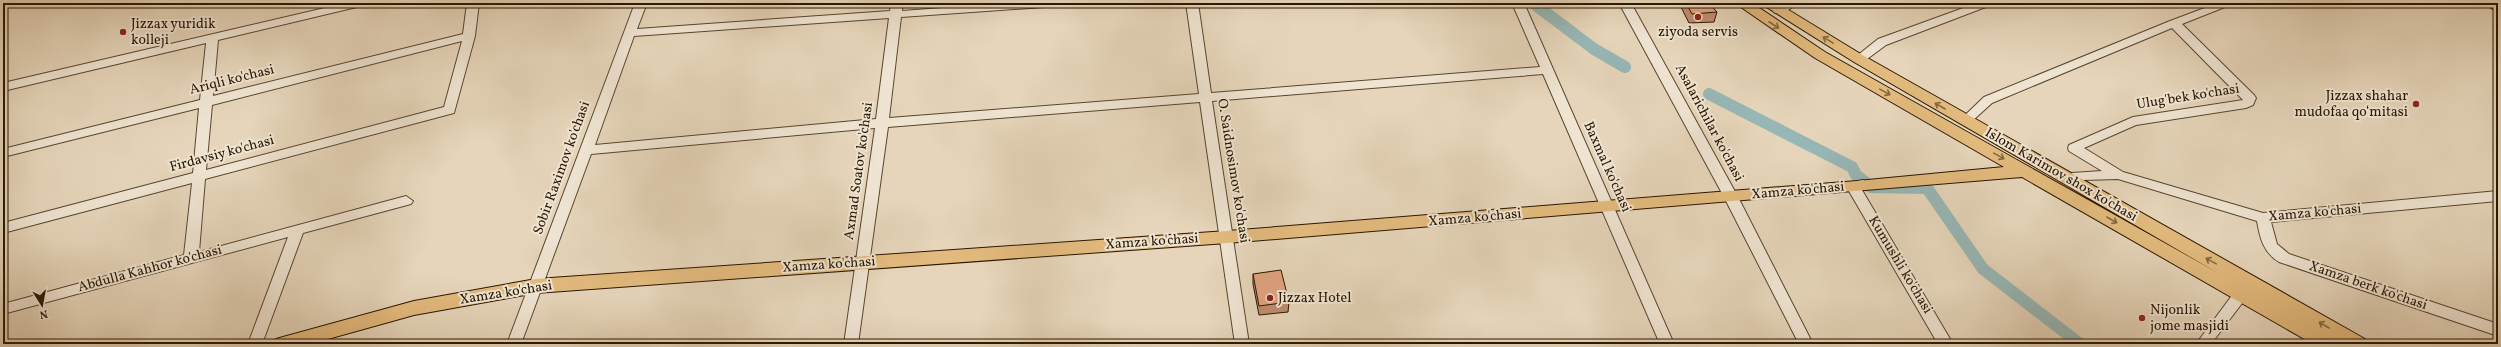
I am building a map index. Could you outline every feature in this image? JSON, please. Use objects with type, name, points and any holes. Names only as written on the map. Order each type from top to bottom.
[{"type":"main road","name":"Islom Karimov shox ko'chasi","points":[[1742,3],[1820,55],[2026,171],[2149,234],[2264,298],[2358,344]]},
{"type":"main road","name":"Islom Karimov shox ko'chasi","points":[[1780,6],[1859,59],[2080,186],[2149,234]]},
{"type":"main road","name":"Xamza ko'chasi","points":[[284,344],[414,308],[536,286],[1227,237],[1731,197],[2026,171]]},
{"type":"main road","name":"Islom Karimov shox ko'chasi","points":[[2264,298],[2329,344]]},
{"type":"street","points":[[3,87],[360,3]]},
{"type":"street","points":[[469,36],[473,3]]},
{"type":"street","name":"Sobir Raximov ko'chasi","points":[[514,344],[641,3]]},
{"type":"street","points":[[631,33],[896,9],[1058,3]]},
{"type":"street","name":"O. Saidnosimov ko'chasi","points":[[1192,3],[1242,344]]},
{"type":"street","name":"Baxmal ko'chasi","points":[[1518,3],[1667,344]]},
{"type":"street","name":"Asalarichilar ko'chasi","points":[[1625,3],[1731,197],[1806,344]]},
{"type":"street","points":[[1859,59],[1882,42],[1987,3]]},
{"type":"street","points":[[1966,120],[1988,100],[2174,23],[2229,3]]},
{"type":"street","name":"Axmad Soatov ko'chasi","points":[[851,344],[882,123],[896,9]]},
{"type":"street","name":"Ulug'bek ko'chasi","points":[[2118,175],[2074,148],[2133,121],[2246,104],[2250,102],[2250,98],[2174,23]]},
{"type":"street","name":"Ariqli ko'chasi","points":[[3,153],[469,36]]},
{"type":"street","name":"Firdavsiy ko'chasi","points":[[3,228],[450,110],[469,36]]},
{"type":"street","points":[[191,258],[208,101],[212,38]]},
{"type":"street","points":[[585,150],[882,123],[1546,70]]},
{"type":"street","name":"Xamza ko'chasi","points":[[2080,186],[2076,181],[2077,176],[2118,175],[2263,218],[2498,196]]},
{"type":"street","name":"Kumushli ko'chasi","points":[[1863,185],[1946,344]]},
{"type":"street","name":"Abdulla Kahhor ko'chasi","points":[[3,309],[406,201]]},
{"type":"street","name":"Xamza berk ko'chasi","points":[[2263,218],[2268,245],[2276,254],[2284,258],[2498,330]]},
{"type":"street","points":[[255,344],[298,229]]},
{"type":"street","points":[[2203,344],[2247,289]]},
{"type":"building","points":[[1686,3],[1709,3],[1717,12],[1692,14]]},
{"type":"building","name":"Jizzax Hotel","points":[[1281,270],[1289,302],[1259,306],[1253,274]]},
{"type":"waterway","points":[[1533,3],[1594,49],[1625,67]]},
{"type":"waterway","points":[[1709,94],[1852,167],[1856,175],[1871,187],[1927,188],[1983,269],[2080,344]]},
{"type":"place","name":"ziyoda servis","points":[[1698,17]]},
{"type":"place","name":"Jizzax yuridik kolleji","points":[[123,32]]},
{"type":"place","name":"Jizzax shahar mudofaa qoʻmitasi","points":[[2416,104]]},
{"type":"place","name":"Jizzax Hotel","points":[[1270,298]]},
{"type":"place","name":"Nijonlik jome masjidi","points":[[2142,318]]}]
